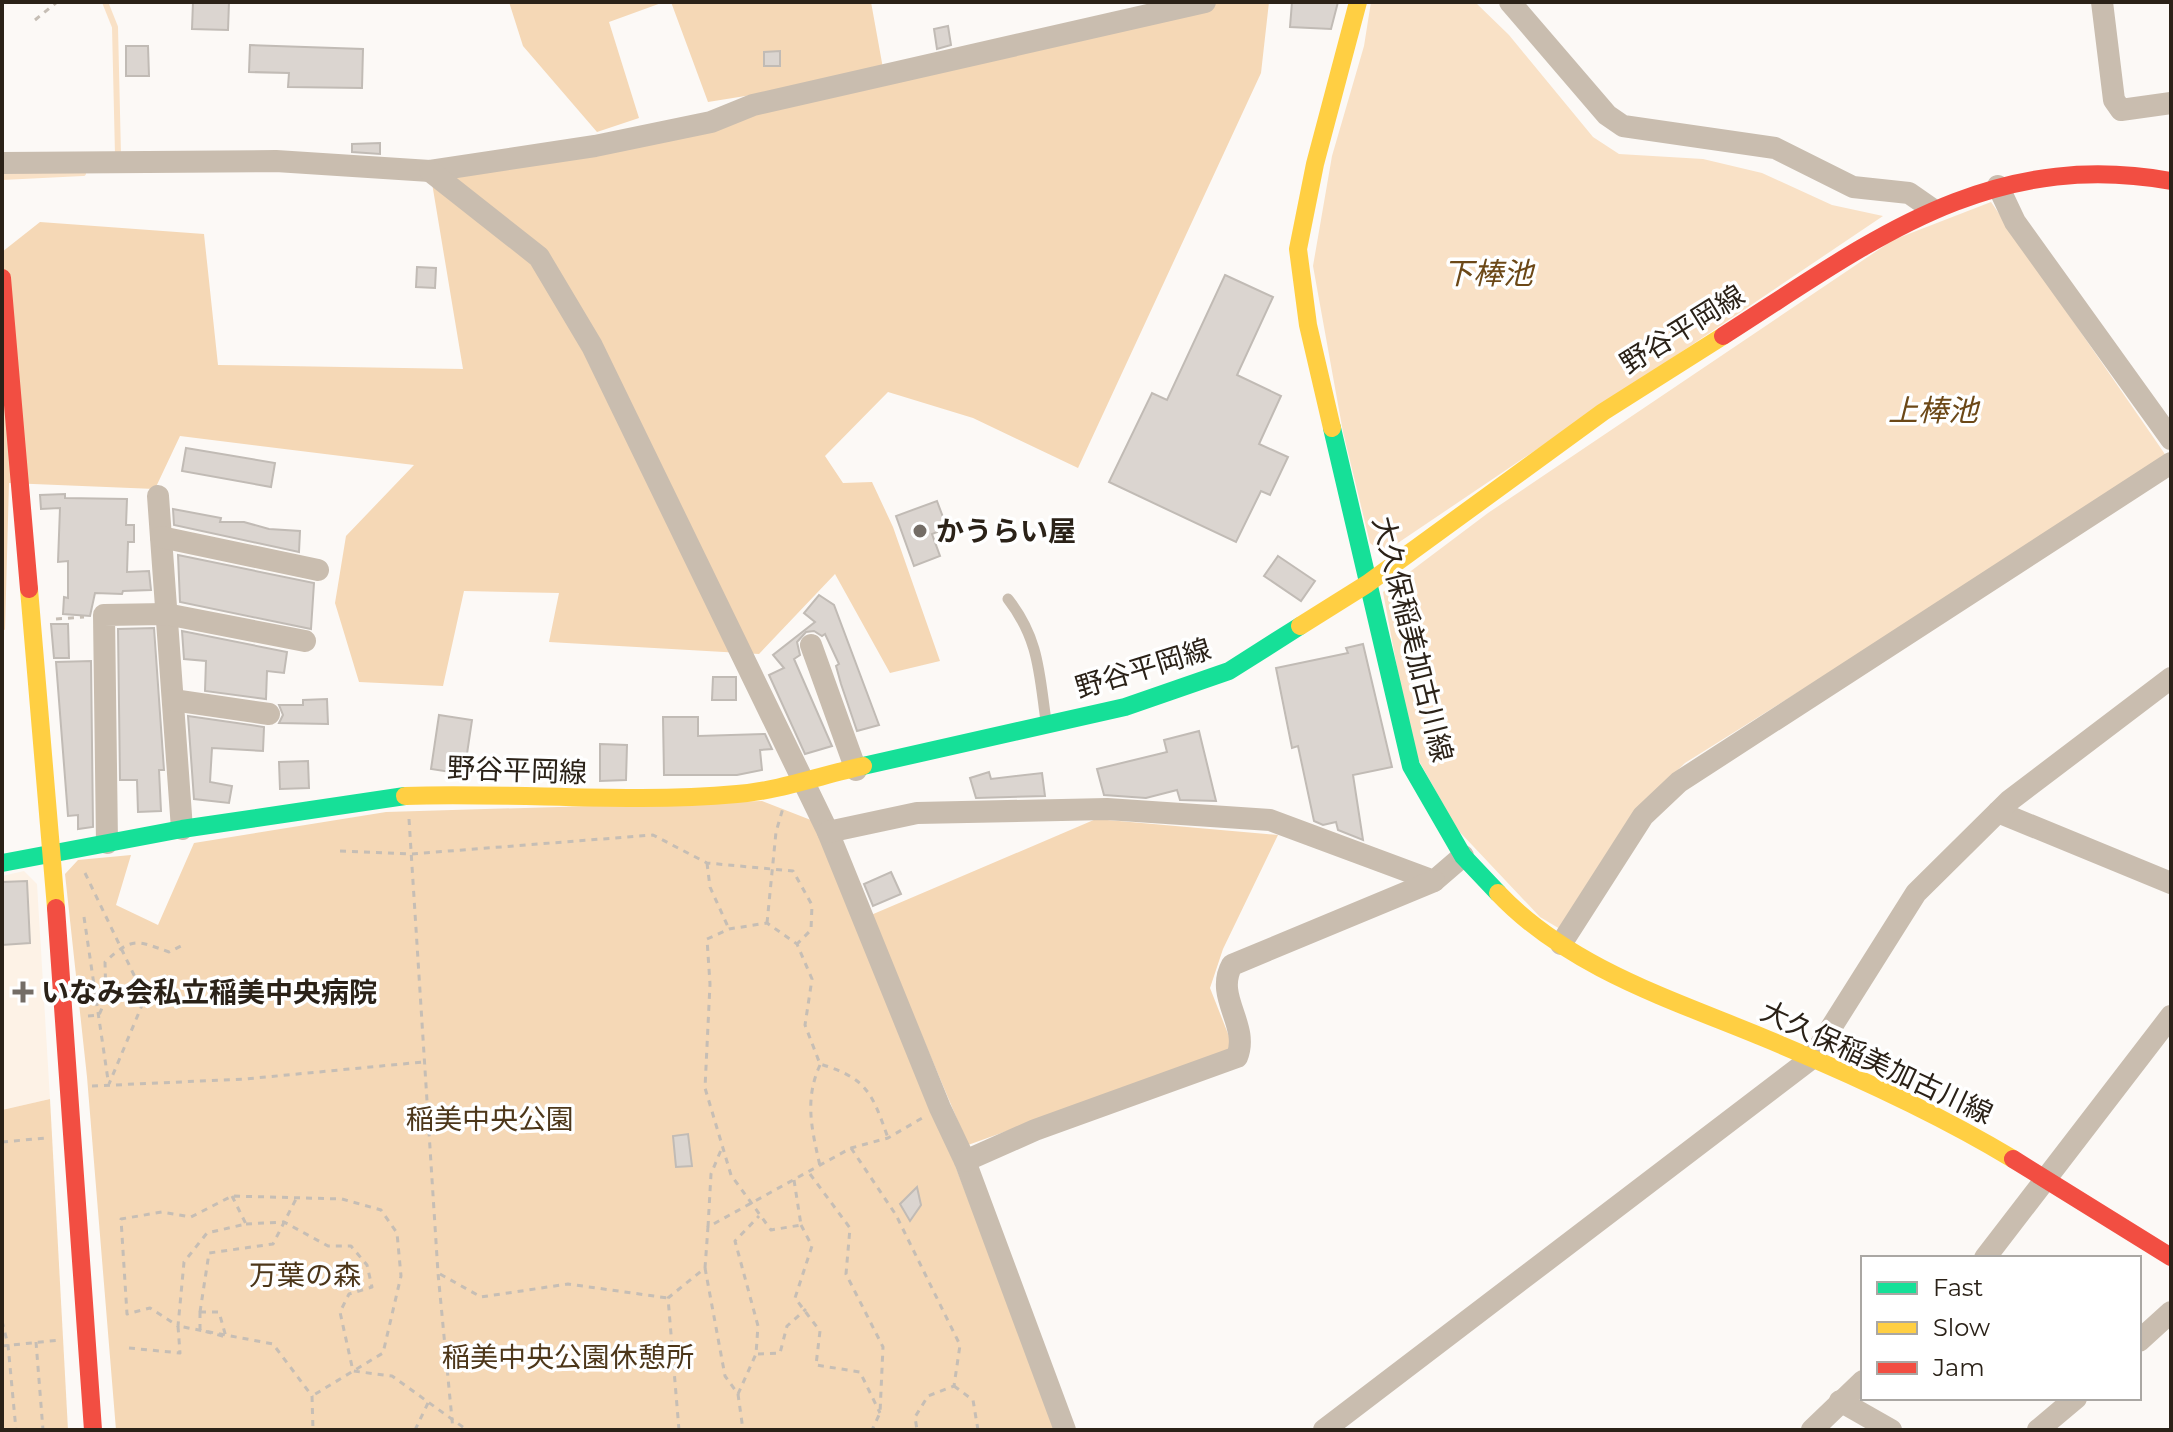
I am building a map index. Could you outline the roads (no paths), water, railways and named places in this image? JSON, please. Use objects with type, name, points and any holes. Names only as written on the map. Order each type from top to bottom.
[{"type":"main road","name":"大久保稲美加古川線","points":[[1358,2],[1315,164],[1298,249],[1308,325],[1411,766],[1463,856],[1526,923],[1612,975],[1812,1058],[1986,1143],[2171,1257]]},
{"type":"main road","name":"野谷平岡線","points":[[2,863],[52,859],[107,843],[182,829],[406,796],[515,794],[598,800],[740,794],[802,783],[1125,707],[1229,671],[1367,584],[1603,412],[1893,228],[1932,209],[1998,186],[2043,176],[2088,173],[2171,181]]},
{"type":"main road","points":[[2,278],[71,1090],[93,1430]]},
{"type":"street","points":[[2,163],[276,161],[430,171],[534,157],[711,122],[753,105],[1205,2]]},
{"type":"street","points":[[1510,2],[1607,115],[1623,126],[1775,148],[1853,187],[1909,193],[1932,209]]},
{"type":"street","points":[[2102,2],[2114,100],[2121,110],[2171,103]]},
{"type":"street","points":[[430,171],[539,257],[592,346],[828,832],[940,1108],[965,1161],[1065,1430]]},
{"type":"street","points":[[1998,186],[2015,222],[2171,439]]},
{"type":"street","points":[[1561,944],[1643,816],[1679,782],[2171,463]]},
{"type":"street","points":[[158,496],[182,829]]},
{"type":"street","points":[[161,537],[318,570]]},
{"type":"street","points":[[107,843],[104,615],[166,614],[305,641]]},
{"type":"street","points":[[811,645],[856,770]]},
{"type":"street","points":[[1324,1430],[1812,1058],[1916,893],[1998,812],[2171,678]]},
{"type":"street","points":[[173,700],[269,714]]},
{"type":"street","points":[[828,832],[917,813],[1107,809],[1270,820],[1434,881]]},
{"type":"street","points":[[1998,812],[2171,883]]},
{"type":"street","points":[[965,1161],[1035,1130],[1237,1057],[1242,1043],[1225,989],[1225,977],[1232,965],[1434,881],[1463,856]]},
{"type":"street","points":[[1987,1256],[2171,1016]]},
{"type":"street","points":[[2141,1339],[2171,1312]]},
{"type":"street","points":[[1812,1430],[1861,1383]]},
{"type":"street","points":[[2038,1430],[2074,1400]]},
{"type":"street","points":[[1840,1401],[1891,1430]]},
{"type":"lane","points":[[1008,599],[1027,623],[1036,649],[1047,725]]},
{"type":"lane","points":[[2,874],[52,859]]},
{"type":"water","name":"下棒池","points":[[1371,2],[1475,2],[1509,35],[1593,137],[1619,154],[1703,159],[1762,173],[1832,205],[1883,216],[1383,553],[1370,543],[1343,432],[1313,266],[1332,156],[1364,46]]},
{"type":"water","name":"上棒池","points":[[1991,202],[2169,460],[1685,763],[1637,809],[1560,929],[1540,917],[1456,828],[1412,748],[1383,592],[1488,513],[1893,240]]},
{"type":"waterway","points":[[105,2],[115,27],[118,155]]},
{"type":"waterway","points":[[2,177],[83,173]]},
{"type":"place","name":"かうらい屋","points":[[920,531]]},
{"type":"place","name":"いなみ会私立稲美中央病院","points":[[23,992]]},
{"type":"park label","name":"稲美中央公園","points":[[490,1119]]},
{"type":"park label","name":"万葉の森","points":[[305,1275]]},
{"type":"park label","name":"稲美中央公園休憩所","points":[[568,1357]]}]
